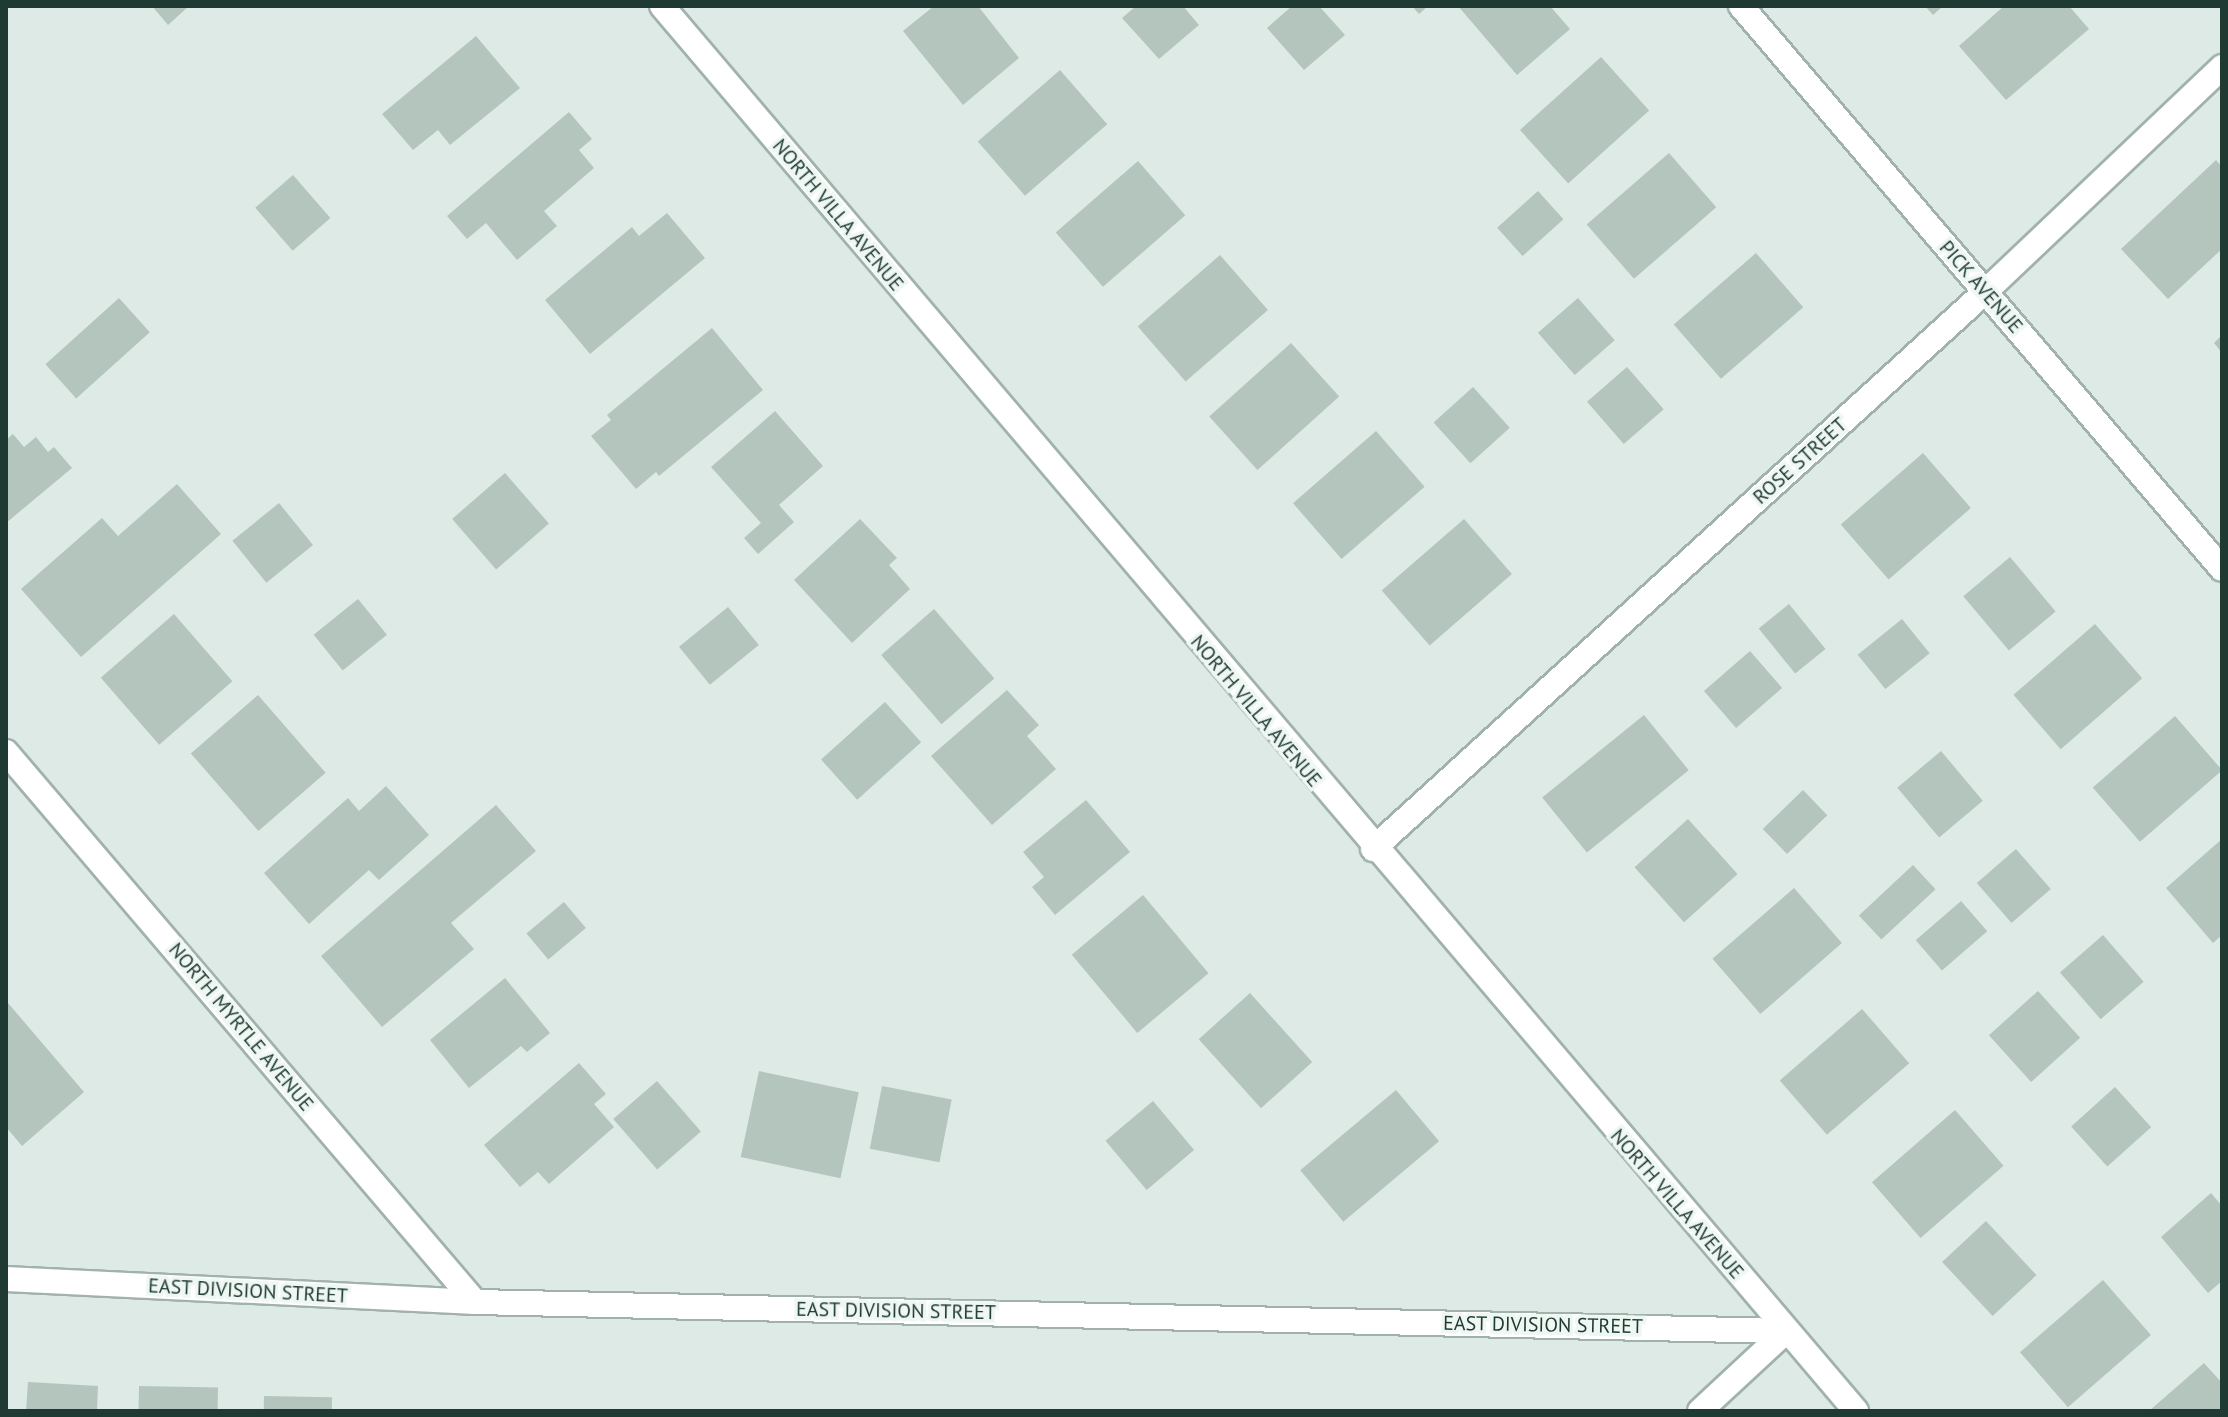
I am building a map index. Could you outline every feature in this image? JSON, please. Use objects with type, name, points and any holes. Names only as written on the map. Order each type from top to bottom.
[{"type":"street","name":"NORTH VILLA AVENUE","points":[[662,6],[1373,849],[1856,1411]]},
{"type":"street","name":"PICK AVENUE","points":[[1741,6],[2222,569]]},
{"type":"street","name":"ROSE STREET","points":[[1373,849],[1985,292],[2222,67]]},
{"type":"street","name":"NORTH MYRTLE AVENUE","points":[[6,752],[475,1302]]},
{"type":"street","name":"EAST DIVISION STREET","points":[[6,1279],[475,1302],[1786,1331]]},
{"type":"street","points":[[1700,1411],[1786,1331]]},
{"type":"building","points":[[152,6],[189,6],[168,25]]},
{"type":"building","points":[[934,6],[978,6],[1019,58],[963,105],[903,31]]},
{"type":"building","points":[[1136,6],[1183,6],[1199,25],[1159,59],[1122,18]]},
{"type":"building","points":[[1292,6],[1319,6],[1345,35],[1304,70],[1267,28]]},
{"type":"building","points":[[1412,6],[1428,6],[1419,14]]},
{"type":"building","points":[[1458,6],[1550,6],[1570,29],[1517,75]]},
{"type":"building","points":[[1925,6],[1943,6],[1933,15]]},
{"type":"building","points":[[2004,6],[2069,6],[2089,29],[2006,100],[1959,46]]},
{"type":"building","points":[[476,36],[520,88],[450,145],[438,130],[413,150],[382,114]]},
{"type":"building","points":[[1601,57],[1649,111],[1568,183],[1520,130]]},
{"type":"building","points":[[1060,70],[1107,124],[1025,196],[978,142]]},
{"type":"building","points":[[569,112],[592,139],[579,150],[594,168],[544,211],[557,226],[517,260],[486,223],[467,239],[447,216]]},
{"type":"building","points":[[1669,153],[1716,207],[1634,279],[1587,225]]},
{"type":"building","points":[[2216,160],[2222,167],[2222,249],[2168,299],[2121,249]]},
{"type":"building","points":[[1138,161],[1185,215],[1103,287],[1056,233]]},
{"type":"building","points":[[293,175],[330,218],[293,251],[255,208]]},
{"type":"building","points":[[1538,191],[1563,219],[1523,256],[1497,228]]},
{"type":"building","points":[[667,213],[705,258],[590,354],[545,300],[632,227],[639,236]]},
{"type":"building","points":[[1756,253],[1803,307],[1721,379],[1674,325]]},
{"type":"building","points":[[1220,255],[1268,310],[1186,382],[1138,327]]},
{"type":"building","points":[[119,298],[150,332],[76,398],[45,364]]},
{"type":"building","points":[[1578,298],[1615,340],[1575,375],[1538,333]]},
{"type":"building","points":[[712,328],[763,390],[659,476],[656,472],[636,489],[591,436],[611,420],[607,415]]},
{"type":"building","points":[[2222,335],[2222,353],[2214,343]]},
{"type":"building","points":[[1291,343],[1339,397],[1257,470],[1209,417]]},
{"type":"building","points":[[1627,367],[1664,409],[1624,444],[1587,402]]},
{"type":"building","points":[[1473,387],[1510,428],[1470,463],[1434,422]]},
{"type":"building","points":[[775,411],[823,466],[779,505],[794,522],[758,554],[744,538],[761,523],[711,467]]},
{"type":"building","points":[[1376,431],[1425,487],[1342,559],[1293,503]]},
{"type":"building","points":[[13,434],[24,447],[36,437],[48,452],[54,447],[72,468],[6,523],[6,440]]},
{"type":"building","points":[[1923,453],[1971,508],[1889,580],[1841,525]]},
{"type":"building","points":[[505,473],[549,524],[496,569],[452,519]]},
{"type":"building","points":[[177,484],[221,534],[81,657],[21,589],[102,518],[118,536]]},
{"type":"building","points":[[279,503],[313,545],[266,583],[232,541]]},
{"type":"building","points":[[860,519],[897,558],[889,565],[910,589],[852,643],[794,580]]},
{"type":"building","points":[[1464,519],[1512,574],[1430,646],[1382,591]]},
{"type":"building","points":[[2010,557],[2056,611],[2009,651],[1963,596]]},
{"type":"building","points":[[358,599],[387,635],[343,671],[314,635]]},
{"type":"building","points":[[1789,604],[1826,649],[1795,674],[1759,629]]},
{"type":"building","points":[[728,607],[759,645],[710,685],[679,647]]},
{"type":"building","points":[[934,609],[994,678],[942,724],[881,655]]},
{"type":"building","points":[[174,614],[232,681],[159,745],[101,678]]},
{"type":"building","points":[[1902,619],[1930,653],[1885,689],[1858,655]]},
{"type":"building","points":[[2095,624],[2142,678],[2061,749],[2013,695]]},
{"type":"building","points":[[1750,651],[1782,688],[1736,728],[1704,691]]},
{"type":"building","points":[[1007,690],[1039,725],[1027,736],[1056,769],[992,825],[931,756]]},
{"type":"building","points":[[258,695],[326,773],[258,831],[191,753]]},
{"type":"building","points":[[885,702],[921,742],[857,800],[821,760]]},
{"type":"building","points":[[1644,715],[1689,770],[1587,853],[1542,797]]},
{"type":"building","points":[[2175,716],[2222,771],[2140,842],[2093,788]]},
{"type":"building","points":[[1941,751],[1983,801],[1939,837],[1897,788]]},
{"type":"building","points":[[386,786],[429,835],[379,880],[369,870],[309,924],[264,873],[348,798],[359,811]]},
{"type":"building","points":[[1803,790],[1827,815],[1787,854],[1763,829]]},
{"type":"building","points":[[1086,800],[1130,852],[1055,915],[1032,887],[1044,877],[1023,852]]},
{"type":"building","points":[[496,805],[536,851],[451,923],[474,949],[382,1027],[321,956]]},
{"type":"building","points":[[1688,819],[1738,874],[1684,922],[1634,867]]},
{"type":"building","points":[[2222,839],[2222,935],[2213,943],[2166,888]]},
{"type":"building","points":[[2016,849],[2051,889],[2012,923],[1977,883]]},
{"type":"building","points":[[1913,865],[1936,889],[1881,940],[1859,915]]},
{"type":"building","points":[[1794,888],[1842,943],[1760,1014],[1712,959]]},
{"type":"building","points":[[1143,895],[1209,973],[1137,1033],[1072,955]]},
{"type":"building","points":[[1961,901],[1987,931],[1942,971],[1916,940]]},
{"type":"building","points":[[564,902],[586,928],[548,960],[526,933]]},
{"type":"building","points":[[2103,935],[2144,982],[2101,1019],[2060,972]]},
{"type":"building","points":[[505,978],[550,1033],[527,1052],[521,1046],[469,1088],[430,1040]]},
{"type":"building","points":[[2038,991],[2080,1038],[2031,1082],[1989,1035]]},
{"type":"building","points":[[1250,993],[1312,1062],[1261,1108],[1199,1039]]},
{"type":"building","points":[[8,1003],[84,1092],[22,1146],[6,1127]]},
{"type":"building","points":[[1862,1009],[1909,1063],[1827,1135],[1780,1081]]},
{"type":"building","points":[[579,1063],[606,1094],[594,1104],[614,1127],[549,1184],[538,1172],[520,1187],[484,1145]]},
{"type":"building","points":[[759,1071],[859,1092],[840,1178],[741,1157]]},
{"type":"building","points":[[657,1081],[701,1132],[657,1170],[613,1119]]},
{"type":"building","points":[[882,1086],[952,1100],[939,1162],[870,1149]]},
{"type":"building","points":[[2115,1087],[2151,1127],[2107,1167],[2071,1126]]},
{"type":"building","points":[[1396,1090],[1439,1141],[1343,1222],[1300,1170]]},
{"type":"building","points":[[1153,1101],[1194,1150],[1147,1190],[1106,1141]]},
{"type":"building","points":[[1955,1110],[2004,1166],[1921,1238],[1872,1182]]},
{"type":"building","points":[[2211,1193],[2222,1206],[2222,1281],[2208,1293],[2161,1237]]},
{"type":"building","points":[[1986,1221],[2036,1275],[1993,1316],[1942,1262]]},
{"type":"building","points":[[2103,1280],[2151,1335],[2068,1407],[2020,1352]]},
{"type":"building","points":[[2204,1363],[2222,1383],[2222,1411],[2149,1411]]},
{"type":"building","points":[[28,1382],[98,1386],[97,1411],[26,1411]]},
{"type":"building","points":[[139,1386],[218,1387],[218,1411],[139,1411]]},
{"type":"building","points":[[264,1396],[332,1397],[332,1411],[264,1411]]}]
